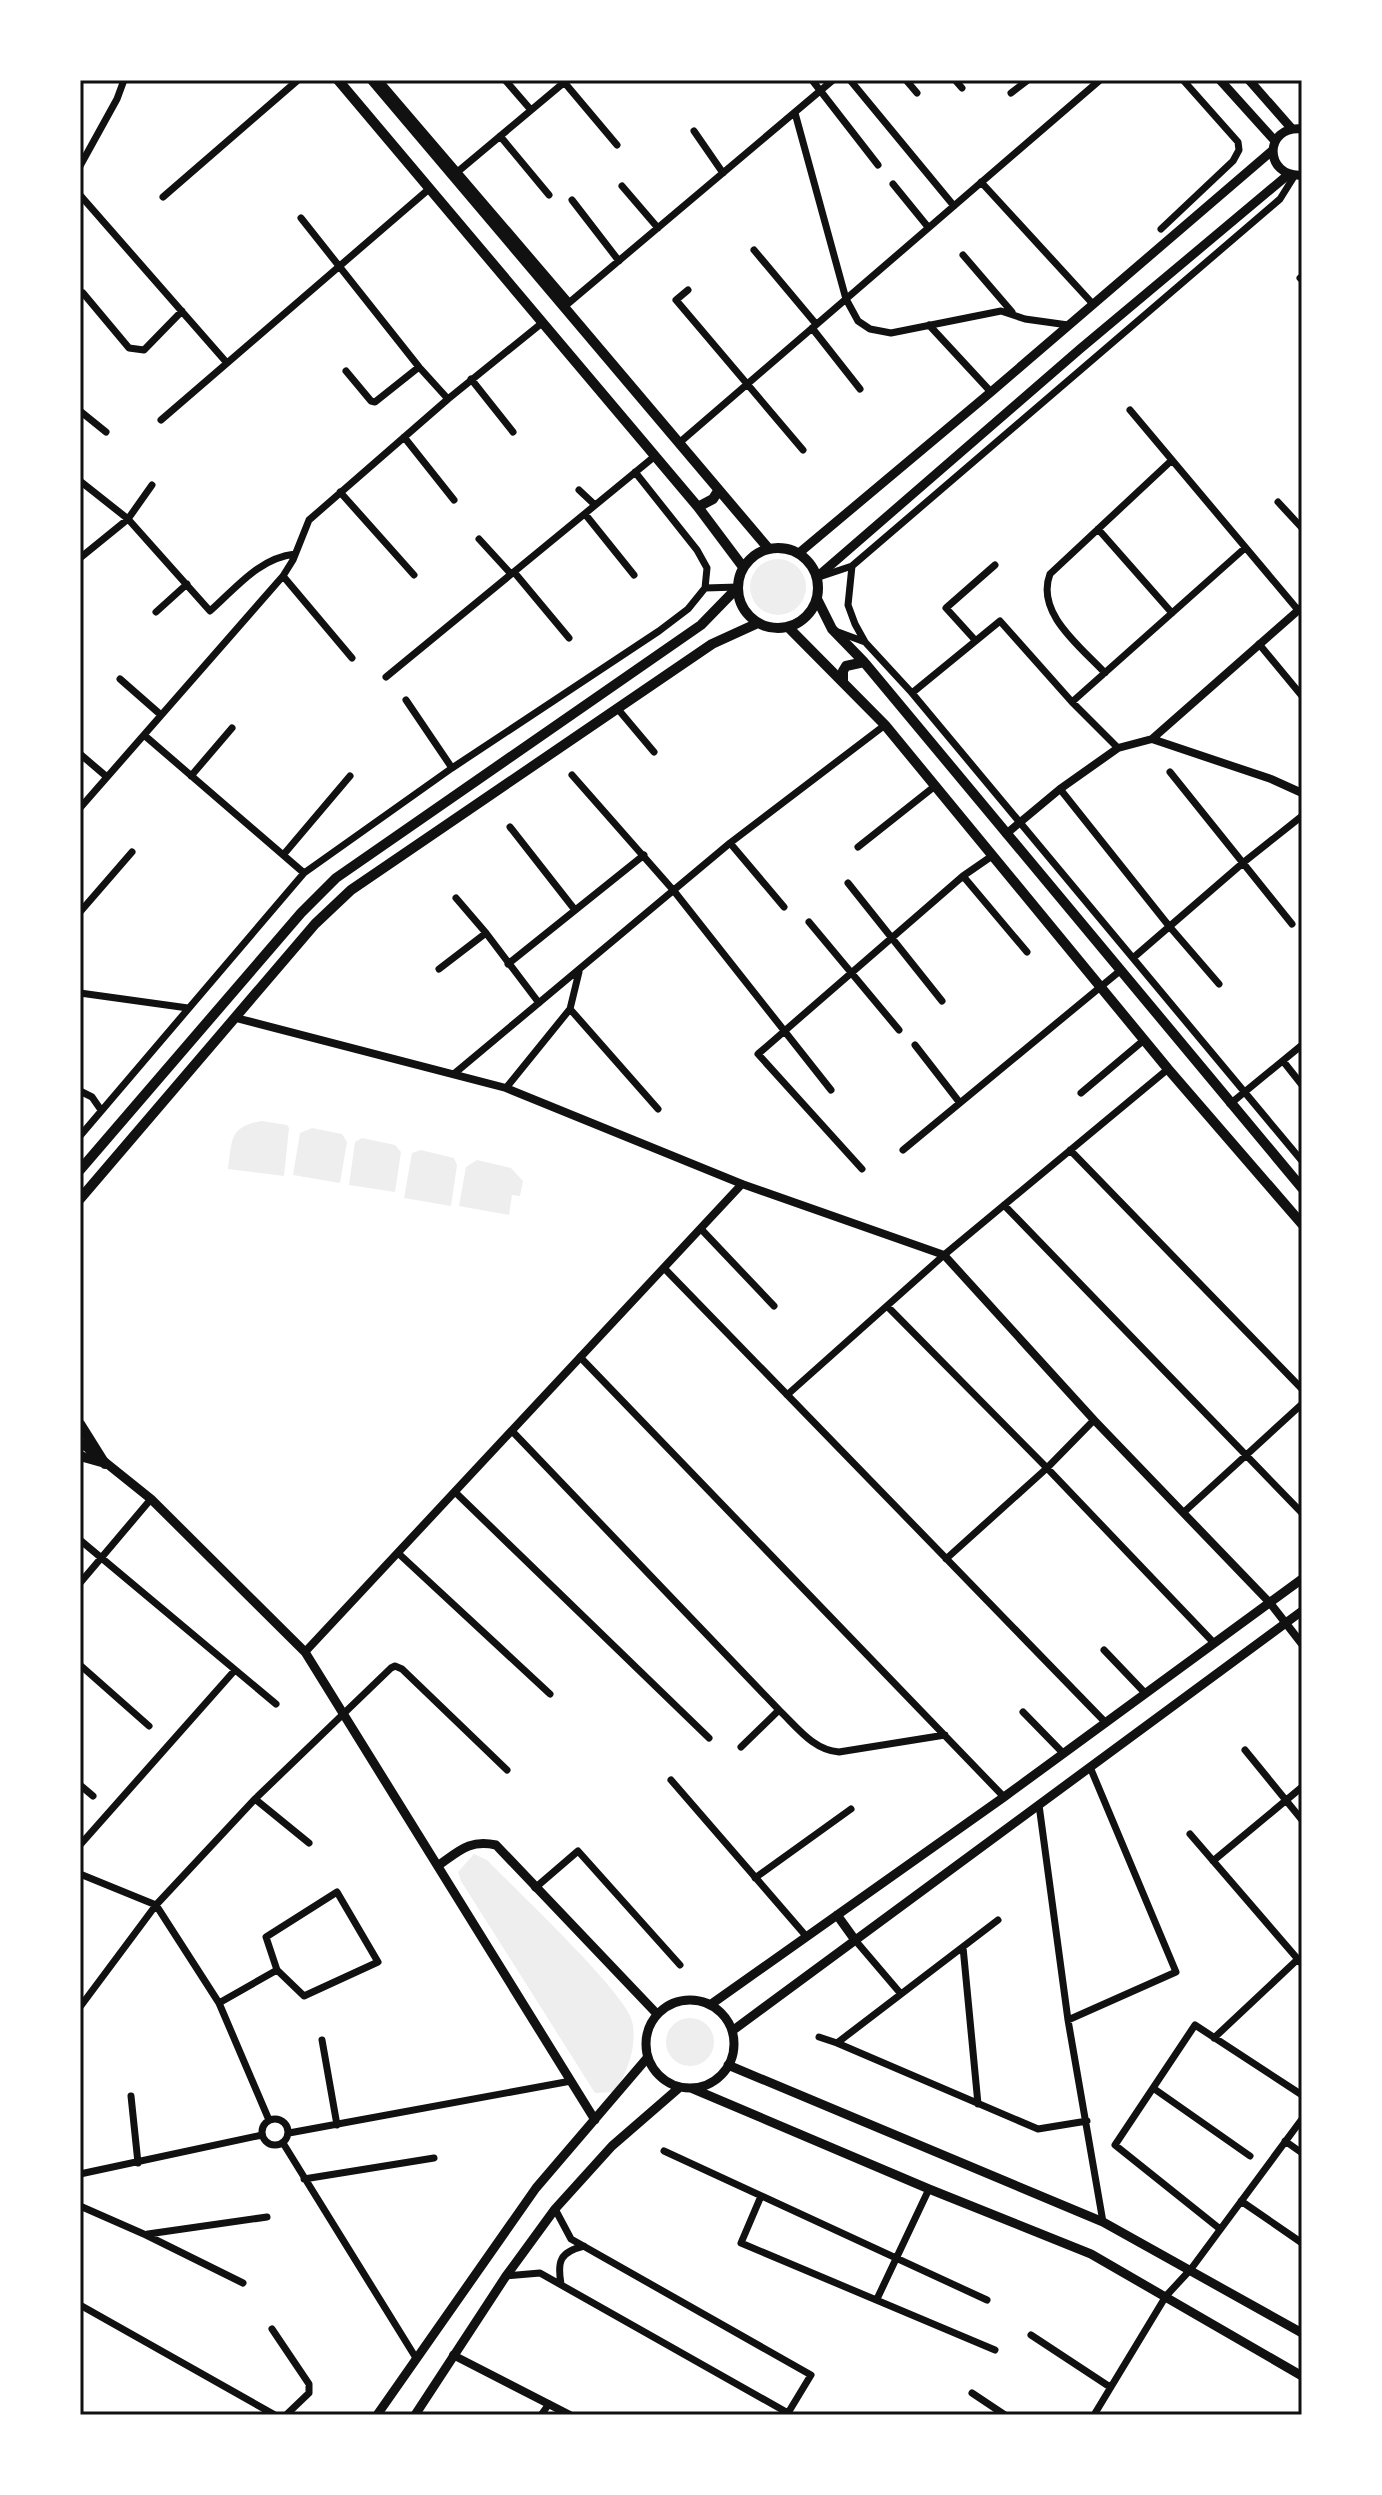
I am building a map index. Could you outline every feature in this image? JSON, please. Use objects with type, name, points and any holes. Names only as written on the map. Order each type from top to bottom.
[{"type":"main road","points":[[338,80],[698,507],[743,567]]},
{"type":"main road","points":[[372,80],[456,174],[768,548]]},
{"type":"main road","points":[[817,577],[1080,349],[1298,175],[1279,167],[1274,146],[1220,80]]},
{"type":"main road","points":[[799,553],[991,392],[1274,146],[1282,133],[1299,128],[1249,80]]},
{"type":"main road","points":[[698,507],[713,499],[718,491]]},
{"type":"main road","points":[[817,599],[807,617],[788,627],[758,623],[741,604],[738,587],[743,567],[758,552],[768,548],[778,547],[799,553],[807,559],[817,577],[817,599],[832,629],[864,662],[1302,1188]]},
{"type":"main road","points":[[80,1170],[301,913],[336,878],[701,625],[738,587]]},
{"type":"main road","points":[[80,1199],[315,924],[351,890],[712,644],[758,623]]},
{"type":"main road","points":[[788,627],[885,725],[1168,1069],[1302,1224]]},
{"type":"main road","points":[[682,637],[694,643],[696,656]]},
{"type":"main road","points":[[843,680],[846,666],[864,662]]},
{"type":"main road","points":[[301,913],[315,924]]},
{"type":"main road","points":[[80,1424],[105,1464]]},
{"type":"main road","points":[[80,1442],[151,1499],[305,1652],[595,2120]]},
{"type":"main road","points":[[80,1453],[105,1464]]},
{"type":"main road","points":[[710,2005],[1004,1797],[1302,1579]]},
{"type":"main road","points":[[732,2031],[1302,1611]]},
{"type":"main road","points":[[439,1865],[467,1845],[483,1842],[496,1845],[657,2014]]},
{"type":"main road","points":[[837,1915],[855,1940]]},
{"type":"main road","points":[[691,2088],[713,2081],[728,2065],[734,2043],[732,2031],[720,2012],[710,2005],[688,2000],[677,2002],[657,2014],[647,2034],[648,2057],[660,2076],[680,2087],[691,2088],[1091,2254],[1302,2376]]},
{"type":"main road","points":[[377,2415],[536,2188],[648,2057]]},
{"type":"main road","points":[[728,2065],[1103,2222],[1302,2333]]},
{"type":"main road","points":[[415,2415],[506,2276],[555,2209],[612,2146],[680,2087]]},
{"type":"street","points":[[80,166],[117,99],[124,80]]},
{"type":"street","points":[[163,197],[298,80]]},
{"type":"street","points":[[379,80],[456,174],[566,81],[617,145]]},
{"type":"street","points":[[505,80],[531,110]]},
{"type":"street","points":[[812,80],[878,165]]},
{"type":"street","points":[[566,304],[833,80]]},
{"type":"street","points":[[850,80],[954,206]]},
{"type":"street","points":[[906,80],[917,93]]},
{"type":"street","points":[[955,80],[962,88]]},
{"type":"street","points":[[1011,93],[1028,80]]},
{"type":"street","points":[[679,443],[1100,80]]},
{"type":"street","points":[[1161,229],[1233,161],[1239,150],[1238,142],[1183,80]]},
{"type":"street","points":[[795,113],[846,299],[858,321],[870,329],[891,333],[1001,311],[1025,319],[1068,325]]},
{"type":"street","points":[[694,131],[723,173]]},
{"type":"street","points":[[500,136],[549,195]]},
{"type":"street","points":[[817,577],[852,566],[1280,199],[1298,175]]},
{"type":"street","points":[[981,182],[1092,303]]},
{"type":"street","points":[[893,184],[928,227]]},
{"type":"street","points":[[622,186],[658,228]]},
{"type":"street","points":[[161,420],[429,189]]},
{"type":"street","points":[[80,195],[227,363]]},
{"type":"street","points":[[572,200],[619,261]]},
{"type":"street","points":[[301,218],[448,399]]},
{"type":"street","points":[[754,250],[860,389]]},
{"type":"street","points":[[963,255],[1014,314]]},
{"type":"street","points":[[688,290],[676,300],[803,450]]},
{"type":"street","points":[[83,293],[129,348],[137,350],[144,350],[182,311]]},
{"type":"street","points":[[80,808],[283,576],[309,520],[471,379],[542,323]]},
{"type":"street","points":[[929,325],[991,392]]},
{"type":"street","points":[[346,371],[375,402],[419,367]]},
{"type":"street","points":[[471,379],[513,432]]},
{"type":"street","points":[[1006,834],[1017,822],[1118,748],[1152,739],[1300,608],[1245,548],[1130,410]]},
{"type":"street","points":[[80,411],[106,432]]},
{"type":"street","points":[[404,437],[454,500]]},
{"type":"street","points":[[386,677],[655,456]]},
{"type":"street","points":[[1105,673],[1055,618],[1047,597],[1047,583],[1050,574],[1172,460]]},
{"type":"street","points":[[80,1136],[304,873],[452,768],[688,609],[705,588],[707,568],[697,550],[635,472]]},
{"type":"street","points":[[80,481],[128,519],[210,611],[268,560],[295,554]]},
{"type":"street","points":[[80,558],[128,519],[152,485]]},
{"type":"street","points":[[579,490],[595,505]]},
{"type":"street","points":[[340,492],[414,575]]},
{"type":"street","points":[[1278,502],[1302,528]]},
{"type":"street","points":[[585,514],[634,575]]},
{"type":"street","points":[[1098,529],[1172,613]]},
{"type":"street","points":[[479,539],[569,638]]},
{"type":"street","points":[[1072,702],[1245,548]]},
{"type":"street","points":[[975,640],[946,608],[995,565]]},
{"type":"street","points":[[852,566],[848,605],[865,642],[912,693],[1302,1161]]},
{"type":"street","points":[[283,576],[352,658]]},
{"type":"street","points":[[156,612],[187,584]]},
{"type":"street","points":[[705,588],[738,587]]},
{"type":"street","points":[[912,693],[1000,621],[1118,748]]},
{"type":"street","points":[[832,629],[865,642]]},
{"type":"street","points":[[1259,644],[1302,696]]},
{"type":"street","points":[[120,679],[161,715]]},
{"type":"street","points":[[406,700],[452,768]]},
{"type":"street","points":[[617,708],[654,752]]},
{"type":"street","points":[[455,1073],[730,843],[885,725]]},
{"type":"street","points":[[191,776],[232,728]]},
{"type":"street","points":[[144,735],[304,873]]},
{"type":"street","points":[[1152,739],[1271,779],[1302,793]]},
{"type":"street","points":[[80,754],[107,777]]},
{"type":"street","points":[[1170,772],[1292,924]]},
{"type":"street","points":[[572,775],[674,891],[831,1090]]},
{"type":"street","points":[[284,854],[350,776]]},
{"type":"street","points":[[858,847],[935,786]]},
{"type":"street","points":[[1060,789],[1219,984]]},
{"type":"street","points":[[1133,958],[1302,816]]},
{"type":"street","points":[[510,827],[575,910]]},
{"type":"street","points":[[730,843],[784,907]]},
{"type":"street","points":[[80,912],[132,852]]},
{"type":"street","points":[[508,964],[644,855]]},
{"type":"street","points":[[862,1169],[758,1054],[963,876],[992,856]]},
{"type":"street","points":[[963,876],[1027,952]]},
{"type":"street","points":[[848,883],[942,1001]]},
{"type":"street","points":[[456,898],[539,1003]]},
{"type":"street","points":[[809,922],[899,1030]]},
{"type":"street","points":[[439,969],[486,933]]},
{"type":"street","points":[[506,1088],[570,1009],[579,970]]},
{"type":"street","points":[[903,1150],[1121,970]]},
{"type":"street","points":[[80,993],[188,1008]]},
{"type":"street","points":[[570,1009],[658,1109]]},
{"type":"street","points":[[236,1018],[506,1088],[742,1184],[944,1255],[1094,1420],[1270,1603],[1302,1644]]},
{"type":"street","points":[[1081,1093],[1144,1040]]},
{"type":"street","points":[[915,1045],[960,1103]]},
{"type":"street","points":[[1230,1104],[1302,1045]]},
{"type":"street","points":[[1283,1061],[1302,1085]]},
{"type":"street","points":[[787,1395],[944,1255],[1168,1069]]},
{"type":"street","points":[[80,1091],[92,1097],[101,1110]]},
{"type":"street","points":[[1070,1150],[1302,1389]]},
{"type":"street","points":[[305,1652],[742,1184]]},
{"type":"street","points":[[1004,1205],[1302,1513]]},
{"type":"street","points":[[701,1229],[774,1306]]},
{"type":"street","points":[[664,1268],[1106,1723]]},
{"type":"street","points":[[887,1306],[1214,1643]]},
{"type":"street","points":[[580,1357],[1004,1797]]},
{"type":"street","points":[[1184,1512],[1302,1404]]},
{"type":"street","points":[[946,1559],[1047,1468],[1094,1420]]},
{"type":"street","points":[[512,1431],[817,1746],[839,1752],[945,1735]]},
{"type":"street","points":[[455,1492],[709,1738]]},
{"type":"street","points":[[80,1583],[151,1499]]},
{"type":"street","points":[[80,1540],[276,1704]]},
{"type":"street","points":[[398,1553],[550,1694]]},
{"type":"street","points":[[1104,1650],[1145,1693]]},
{"type":"street","points":[[80,1665],[149,1726]]},
{"type":"street","points":[[80,2007],[156,1905],[255,1799],[395,1666],[402,1669],[507,1770]]},
{"type":"street","points":[[80,1845],[235,1670]]},
{"type":"street","points":[[741,1747],[779,1710]]},
{"type":"street","points":[[1023,1712],[1063,1753]]},
{"type":"street","points":[[1245,1750],[1302,1820]]},
{"type":"street","points":[[1068,2020],[1176,1972],[1090,1767]]},
{"type":"street","points":[[671,1780],[806,1936]]},
{"type":"street","points":[[80,1785],[93,1796]]},
{"type":"street","points":[[1213,1861],[1302,1787]]},
{"type":"street","points":[[255,1799],[309,1843]]},
{"type":"street","points":[[1039,1805],[1068,2020],[1103,2222]]},
{"type":"street","points":[[755,1878],[851,1809]]},
{"type":"street","points":[[1190,1834],[1300,1961],[1214,2038]]},
{"type":"street","points":[[535,1888],[578,1851],[680,1965]]},
{"type":"street","points":[[80,1874],[156,1905],[219,2003],[269,2120]]},
{"type":"street","points":[[337,1892],[378,1962],[304,1996],[277,1970],[266,1937],[337,1892]]},
{"type":"street","points":[[837,2043],[998,1920]]},
{"type":"street","points":[[855,1940],[901,1994]]},
{"type":"street","points":[[963,1947],[978,2104]]},
{"type":"street","points":[[219,2003],[277,1970]]},
{"type":"street","points":[[1220,2229],[1115,2145],[1195,2025],[1302,2095]]},
{"type":"street","points":[[819,2037],[1038,2129],[1087,2121]]},
{"type":"street","points":[[322,2040],[337,2125]]},
{"type":"street","points":[[283,2143],[289,2133],[571,2081]]},
{"type":"street","points":[[1153,2088],[1250,2156]]},
{"type":"street","points":[[131,2096],[138,2163]]},
{"type":"street","points":[[283,2143],[270,2145],[262,2135],[264,2124],[276,2118],[283,2121],[289,2133]]},
{"type":"street","points":[[1094,2415],[1166,2296],[1191,2269],[1302,2119]]},
{"type":"street","points":[[80,2174],[262,2135]]},
{"type":"street","points":[[1285,2141],[1302,2153]]},
{"type":"street","points":[[283,2143],[416,2358]]},
{"type":"street","points":[[664,2151],[987,2300]]},
{"type":"street","points":[[304,2179],[434,2158]]},
{"type":"street","points":[[877,2299],[929,2189]]},
{"type":"street","points":[[761,2196],[741,2243],[995,2350]]},
{"type":"street","points":[[1241,2201],[1302,2243]]},
{"type":"street","points":[[80,2206],[243,2283]]},
{"type":"street","points":[[506,2276],[540,2273],[788,2413],[811,2375],[571,2239],[555,2209]]},
{"type":"street","points":[[146,2235],[267,2217]]},
{"type":"street","points":[[561,2284],[558,2269],[561,2258],[571,2249],[584,2246]]},
{"type":"street","points":[[80,2305],[275,2415]]},
{"type":"street","points":[[272,2329],[309,2384],[309,2393],[286,2415]]},
{"type":"street","points":[[1031,2335],[1110,2387]]},
{"type":"street","points":[[453,2355],[570,2415]]},
{"type":"street","points":[[972,2393],[1005,2415]]},
{"type":"street","points":[[541,2415],[549,2404]]},
{"type":"shaded area","points":[[778,559],[798,567],[806,587],[798,607],[778,615],[758,607],[750,587],[758,567]]},
{"type":"shaded area","points":[[262,1121],[287,1125],[289,1128],[284,1176],[228,1169],[234,1136],[243,1127]]},
{"type":"shaded area","points":[[312,1128],[342,1134],[347,1142],[340,1183],[293,1175],[300,1133]]},
{"type":"shaded area","points":[[362,1138],[395,1145],[401,1152],[395,1192],[349,1185],[355,1142]]},
{"type":"shaded area","points":[[421,1150],[454,1158],[457,1165],[451,1206],[404,1198],[412,1153]]},
{"type":"shaded area","points":[[477,1160],[511,1168],[523,1181],[520,1196],[512,1195],[509,1215],[459,1206],[466,1167]]},
{"type":"shaded area","points":[[474,1854],[487,1860],[543,1915],[625,2007],[632,2021],[634,2040],[627,2067],[615,2092],[595,2093],[461,1881],[458,1872]]},
{"type":"shaded area","points":[[690,2018],[707,2025],[714,2042],[707,2059],[690,2066],[673,2059],[666,2042],[673,2025]]}]
